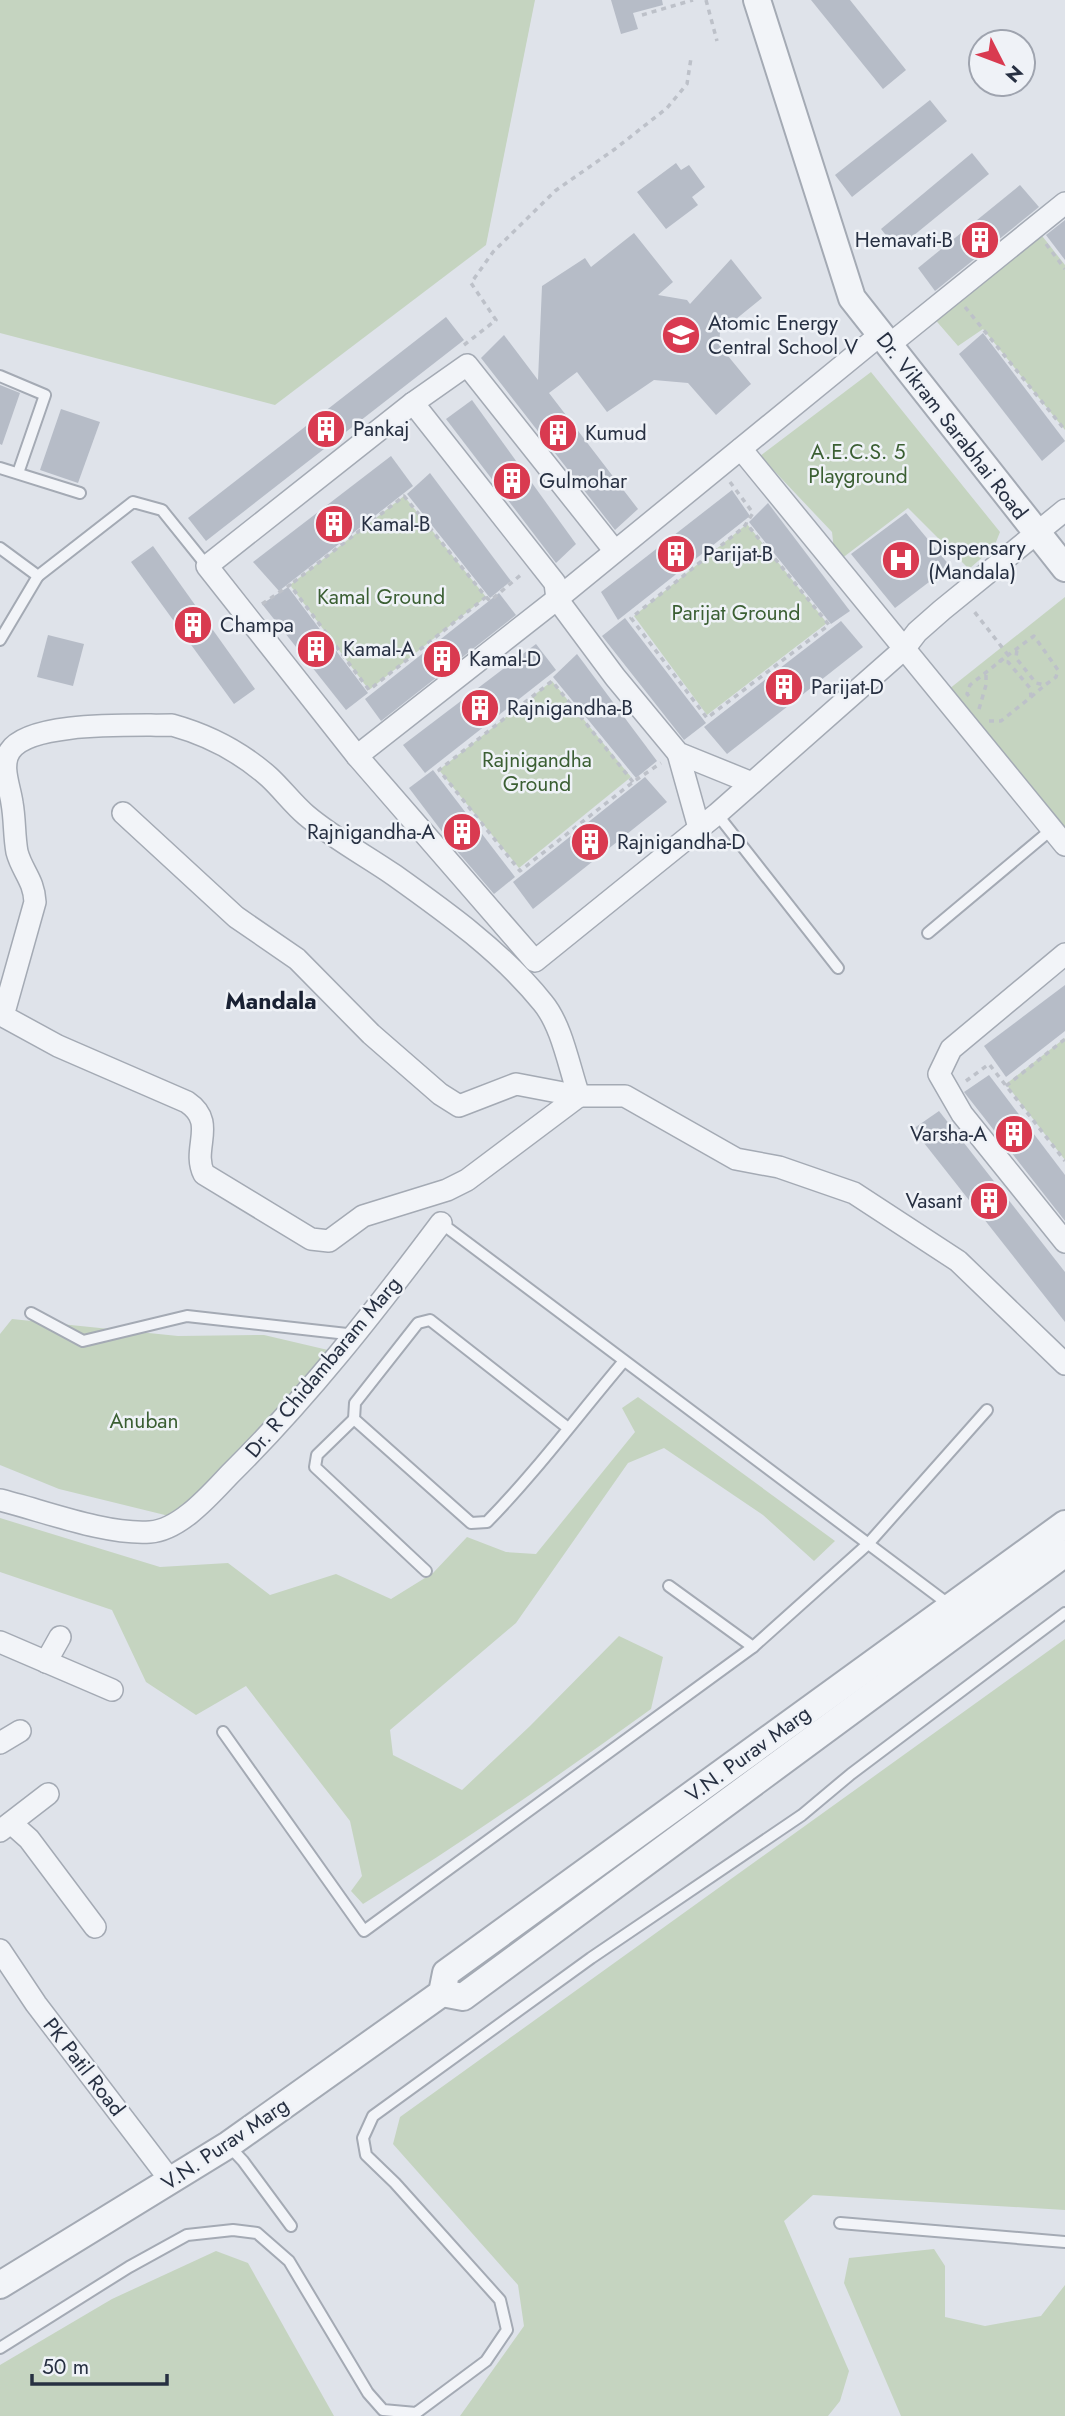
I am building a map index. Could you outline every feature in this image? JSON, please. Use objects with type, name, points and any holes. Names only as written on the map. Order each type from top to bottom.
[{"type":"street","name":"Dr. Vikram Sarabhai Road","points":[[757,0],[852,298],[1065,568]]},
{"type":"street","points":[[357,755],[741,449],[885,340],[954,293],[1065,203]]},
{"type":"street","points":[[614,550],[467,365],[413,403],[207,566],[357,755],[535,961],[716,814],[904,649],[917,632],[1065,510]]},
{"type":"street","points":[[413,403],[555,583],[557,598],[615,677],[678,753],[699,828]]},
{"type":"street","points":[[741,449],[1059,837]]},
{"type":"street","points":[[172,725],[198,732],[234,751],[269,776],[306,815],[392,874],[496,954],[542,1002],[555,1020],[579,1096],[467,1180],[447,1190],[363,1216],[329,1241],[311,1239],[210,1180],[200,1165],[204,1126],[196,1108],[58,1045],[3,1016],[35,902],[34,888],[16,846],[6,764],[10,750],[25,739],[42,732],[96,726],[172,725]]},
{"type":"street","points":[[678,753],[752,783]]},
{"type":"street","points":[[123,813],[236,917],[296,959],[371,1034],[440,1094],[459,1106],[516,1084],[579,1096],[625,1096],[736,1159],[779,1167],[855,1193],[958,1261],[1065,1364]]},
{"type":"street","points":[[1065,954],[951,1049],[939,1074],[962,1114],[1065,1242]]},
{"type":"street","name":"Dr. R Chidambaram Marg","points":[[0,1500],[110,1529],[152,1532],[181,1521],[270,1435],[356,1335],[441,1223]]},
{"type":"street","name":"V.N. Purav Marg","points":[[916,1647],[951,1606],[1065,1524]]},
{"type":"street","name":"V.N. Purav Marg","points":[[0,2285],[228,2145],[442,1993],[463,1997],[916,1647],[1065,1553]]},
{"type":"street","points":[[46,1662],[60,1637]]},
{"type":"street","points":[[0,1643],[112,1690]]},
{"type":"street","points":[[0,1743],[20,1731]]},
{"type":"street","points":[[48,1794],[5,1827],[29,1839],[95,1927]]},
{"type":"street","name":"PK Patil Road","points":[[0,1950],[36,2004],[171,2181]]},
{"type":"lane","points":[[0,376],[45,395],[18,473]]},
{"type":"lane","points":[[0,467],[80,492]]},
{"type":"lane","points":[[0,639],[38,576],[133,502],[162,510],[207,566]]},
{"type":"lane","points":[[0,548],[38,576]]},
{"type":"lane","points":[[716,814],[838,968]]},
{"type":"lane","points":[[928,933],[1059,837]]},
{"type":"lane","points":[[441,1223],[951,1606]]},
{"type":"lane","points":[[31,1313],[83,1340],[187,1316],[356,1335]]},
{"type":"lane","points":[[426,1570],[315,1467],[317,1455],[354,1419],[355,1403],[418,1323],[430,1320],[568,1428]]},
{"type":"lane","points":[[354,1419],[471,1523],[487,1522],[624,1361]]},
{"type":"lane","points":[[223,1732],[364,1931],[753,1647],[868,1544],[987,1410]]},
{"type":"lane","points":[[669,1586],[753,1647]]},
{"type":"lane","points":[[0,2348],[129,2267],[187,2235],[233,2230],[257,2233],[289,2262],[368,2392],[383,2410],[416,2413],[486,2361],[507,2330],[500,2300],[395,2183],[366,2155],[363,2138],[373,2116],[591,1958],[802,1815],[851,1774],[1065,1613]]},
{"type":"lane","points":[[228,2145],[291,2226]]},
{"type":"lane","points":[[840,2223],[1065,2242]]},
{"type":"path","points":[[642,15],[693,0]]},
{"type":"path","points":[[706,0],[717,41]]},
{"type":"path","points":[[471,283],[493,252],[555,191],[667,108],[687,84],[691,58]]},
{"type":"path","points":[[1033,229],[1065,268]]},
{"type":"path","points":[[954,293],[1065,430]]},
{"type":"path","points":[[719,467],[753,513],[746,523],[631,618],[707,718],[829,625],[746,523]]},
{"type":"path","points":[[245,614],[290,585],[404,496],[490,601],[537,561]]},
{"type":"path","points":[[290,585],[369,690],[486,597]]},
{"type":"path","points":[[961,594],[1009,655],[1000,661]]},
{"type":"path","points":[[1034,636],[1058,670],[1056,677],[1001,721],[988,721],[967,694],[970,685],[1000,661],[1034,636]]},
{"type":"path","points":[[1017,649],[1016,658],[1037,682],[1045,685]]},
{"type":"path","points":[[1000,661],[1008,662],[1030,688],[1031,696]]},
{"type":"path","points":[[979,709],[986,685],[985,673]]},
{"type":"path","points":[[633,782],[552,681],[439,769],[520,871],[633,782],[678,753]]},
{"type":"path","points":[[1006,1086],[1065,1039]]},
{"type":"path","points":[[949,1094],[989,1064],[1065,1161]]},
{"type":"green space","points":[[0,0],[535,0],[486,245],[275,405],[0,333]]},
{"type":"green space","points":[[1039,232],[1065,265],[1065,430],[983,329],[958,346],[932,316]]},
{"type":"green space","name":"A.E.C.S. 5 Playground","points":[[871,372],[1000,532],[994,547],[969,569],[908,508],[841,559],[834,550],[832,532],[760,456]]},
{"type":"green space","name":"Kamal Ground","points":[[404,496],[486,597],[369,690],[290,585]]},
{"type":"green space","name":"Parijat Ground","points":[[747,524],[827,623],[707,715],[634,616]]},
{"type":"green space","points":[[1065,597],[1065,839],[944,693]]},
{"type":"green space","name":"Rajnigandha Ground","points":[[552,681],[631,777],[519,868],[439,770]]},
{"type":"green space","points":[[1065,1038],[1065,1160],[1006,1084]]},
{"type":"green space","name":"Anuban","points":[[12,1319],[178,1336],[264,1335],[328,1350],[198,1494],[169,1516],[59,1489],[0,1465],[0,1334]]},
{"type":"green space","points":[[638,1397],[835,1541],[814,1561],[763,1515],[664,1448],[628,1463],[516,1623],[390,1730],[393,1755],[462,1790],[619,1636],[663,1657],[651,1709],[509,1809],[363,1904],[351,1891],[362,1876],[350,1821],[246,1686],[196,1715],[146,1682],[112,1610],[0,1572],[0,1518],[160,1567],[228,1563],[270,1595],[336,1574],[391,1599],[433,1573],[467,1537],[506,1552],[536,1554],[635,1432],[622,1408]]},
{"type":"green space","points":[[1065,1639],[1065,2210],[813,2195],[784,2221],[849,2371],[840,2401],[828,2416],[460,2416],[524,2326],[518,2285],[393,2144],[400,2117]]},
{"type":"green space","points":[[934,2249],[945,2266],[945,2317],[985,2326],[1041,2316],[1065,2285],[1065,2416],[901,2416],[844,2283],[849,2258]]},
{"type":"green space","points":[[216,2251],[248,2263],[334,2416],[0,2416],[0,2365],[112,2299]]},
{"type":"building","points":[[611,0],[662,0],[663,5],[633,13],[638,29],[621,34]]},
{"type":"building","points":[[811,0],[850,0],[906,70],[883,89]]},
{"type":"building","points":[[930,100],[947,121],[852,197],[835,175]]},
{"type":"building","points":[[972,153],[989,174],[897,249],[881,229]]},
{"type":"building","points":[[676,163],[681,170],[689,165],[705,187],[692,197],[698,205],[666,229],[637,192]]},
{"type":"building","name":"Hemavati-B","points":[[1020,185],[1039,207],[935,291],[918,268]]},
{"type":"building","points":[[1065,220],[1065,260],[1046,235]]},
{"type":"building","points":[[634,233],[673,282],[658,295],[687,300],[690,304],[731,259],[762,298],[720,332],[719,345],[751,384],[716,415],[688,383],[654,380],[607,412],[577,372],[549,393],[638,509],[615,530],[481,358],[504,335],[538,380],[542,286],[585,258],[591,267]]},
{"type":"building","name":"Pankaj","points":[[446,317],[464,340],[206,541],[188,518]]},
{"type":"building","points":[[983,333],[1065,441],[1042,461],[959,354]]},
{"type":"building","points":[[0,385],[20,393],[2,445],[0,444]]},
{"type":"building","name":"Gulmohar","points":[[472,400],[576,544],[556,563],[446,419]]},
{"type":"building","points":[[61,409],[100,422],[78,483],[40,470]]},
{"type":"building","name":"Kamal-B","points":[[391,456],[413,486],[279,591],[253,562]]},
{"type":"building","points":[[430,473],[511,581],[490,598],[407,494]]},
{"type":"building","name":"Parijat-B","points":[[732,490],[750,516],[618,620],[601,592]]},
{"type":"building","points":[[768,503],[850,611],[831,624],[749,522]]},
{"type":"building","name":"Dispensary (Mandala)","points":[[906,513],[950,566],[895,608],[851,554]]},
{"type":"building","name":"Champa","points":[[153,546],[255,689],[234,704],[131,562]]},
{"type":"building","name":"Kamal-A","points":[[288,587],[368,693],[346,710],[262,604]]},
{"type":"building","name":"Kamal-D","points":[[499,593],[516,615],[381,721],[365,699]]},
{"type":"building","points":[[625,618],[706,723],[684,740],[602,636]]},
{"type":"building","name":"Parijat-D","points":[[841,621],[863,647],[727,754],[704,727]]},
{"type":"building","points":[[48,635],[84,644],[73,686],[37,677]]},
{"type":"building","name":"Rajnigandha-B","points":[[536,644],[556,670],[425,773],[403,745]]},
{"type":"building","points":[[577,654],[657,761],[636,778],[553,677]]},
{"type":"building","name":"Rajnigandha-A","points":[[433,770],[515,877],[494,894],[456,850],[409,788]]},
{"type":"building","name":"Rajnigandha-D","points":[[645,777],[667,802],[533,909],[513,882]]},
{"type":"building","points":[[1065,985],[1065,1031],[1006,1077],[984,1046]]},
{"type":"building","name":"Varsha-A","points":[[989,1075],[1065,1175],[1065,1221],[964,1092]]},
{"type":"building","name":"Vasant","points":[[939,1111],[1065,1272],[1065,1322],[913,1129]]},
{"type":"place","name":"Hemavati-B","points":[[980,240]]},
{"type":"place","name":"Atomic Energy Central School V","points":[[681,335]]},
{"type":"place","name":"Pankaj","points":[[326,429]]},
{"type":"place","name":"Kumud","points":[[558,433]]},
{"type":"place","name":"Gulmohar","points":[[512,481]]},
{"type":"place","name":"Kamal-B","points":[[334,524]]},
{"type":"place","name":"Parijat-B","points":[[676,554]]},
{"type":"place","name":"Dispensary (Mandala)","points":[[901,560]]},
{"type":"place","name":"Champa","points":[[193,625]]},
{"type":"place","name":"Kamal-A","points":[[316,649]]},
{"type":"place","name":"Kamal-D","points":[[442,659]]},
{"type":"place","name":"Parijat-D","points":[[784,687]]},
{"type":"place","name":"Rajnigandha-B","points":[[480,708]]},
{"type":"place","name":"Rajnigandha-A","points":[[462,832]]},
{"type":"place","name":"Rajnigandha-D","points":[[590,842]]},
{"type":"place","name":"Varsha-A","points":[[1014,1134]]},
{"type":"place","name":"Vasant","points":[[989,1201]]},
{"type":"district","name":"Mandala","points":[[271,1001]]}]
